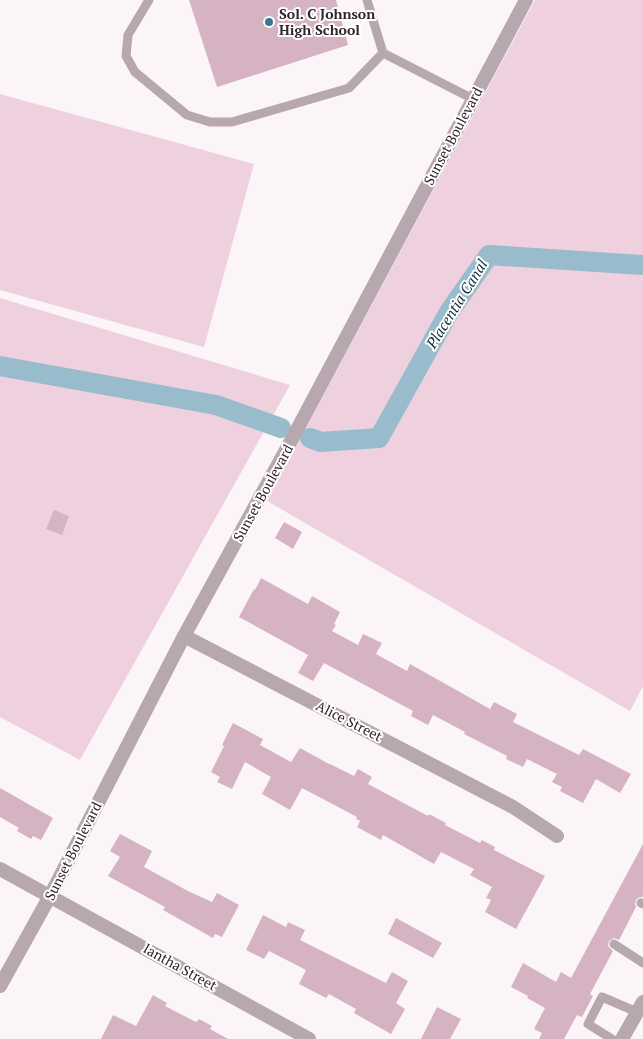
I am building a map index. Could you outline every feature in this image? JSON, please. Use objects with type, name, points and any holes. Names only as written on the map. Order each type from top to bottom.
[{"type":"street","name":"Sunset Boulevard","points":[[0,986],[50,896],[184,636],[292,439],[526,0]]},
{"type":"street","name":"Alice Street","points":[[184,636],[513,807],[557,836]]},
{"type":"street","name":"Iantha Street","points":[[0,869],[309,1039]]},
{"type":"street","points":[[622,1039],[641,1005]]},
{"type":"lane","points":[[149,0],[128,35],[126,56],[135,72],[187,115],[210,122],[232,122],[349,88],[383,53]]},
{"type":"lane","points":[[367,0],[383,53],[473,99]]},
{"type":"lane","points":[[614,944],[643,963]]},
{"type":"lane","points":[[612,1039],[588,1024],[602,997],[641,1005]]},
{"type":"shaded area","points":[[535,0],[643,0],[643,686],[630,711],[267,501]]},
{"type":"shaded area","points":[[0,94],[254,164],[204,347],[0,290]]},
{"type":"shaded area","points":[[0,298],[290,385],[80,760],[0,717]]},
{"type":"building","name":"Sol. C Johnson High School","points":[[189,0],[336,0],[348,45],[217,87]]},
{"type":"building","points":[[54,510],[69,516],[62,535],[46,529]]},
{"type":"building","points":[[284,522],[302,532],[293,549],[275,538]]},
{"type":"building","points":[[261,578],[308,604],[312,596],[340,612],[332,631],[358,645],[363,634],[382,643],[376,654],[407,671],[410,664],[490,709],[494,702],[517,714],[513,722],[579,755],[583,749],[631,774],[620,793],[596,779],[583,803],[560,791],[562,787],[552,782],[557,774],[527,759],[523,767],[506,759],[507,756],[464,734],[465,732],[433,715],[428,725],[411,716],[413,711],[324,663],[313,681],[298,673],[308,655],[239,617]]},
{"type":"building","points":[[233,723],[263,739],[260,745],[291,762],[300,748],[354,776],[358,769],[372,777],[368,784],[428,816],[429,814],[446,823],[445,825],[480,843],[482,840],[495,847],[494,850],[545,876],[516,929],[485,912],[491,900],[486,898],[492,887],[470,875],[474,869],[441,852],[434,864],[383,835],[381,840],[357,827],[360,821],[356,819],[357,817],[302,788],[290,810],[262,794],[271,777],[245,762],[232,789],[217,782],[220,777],[211,772]]},
{"type":"building","points":[[0,788],[53,818],[41,840],[33,836],[31,839],[17,831],[19,828],[0,817]]},
{"type":"building","points":[[120,834],[152,851],[144,867],[212,902],[217,893],[239,905],[222,937],[215,934],[213,938],[163,910],[165,907],[108,876],[120,857],[110,851]]},
{"type":"building","points":[[643,844],[643,895],[636,900],[636,907],[619,940],[614,938],[609,941],[608,946],[613,951],[590,994],[593,996],[582,1017],[577,1015],[564,1039],[539,1039],[542,1033],[534,1029],[545,1008],[511,987],[523,963],[556,982],[561,972],[571,978]]},
{"type":"building","points":[[263,915],[286,927],[288,922],[305,930],[300,940],[386,983],[392,972],[408,981],[396,1003],[405,1009],[391,1034],[354,1013],[356,1009],[329,994],[326,998],[299,984],[306,970],[269,951],[264,959],[246,950]]},
{"type":"building","points":[[396,918],[442,943],[433,958],[388,934]]},
{"type":"building","points":[[153,995],[167,1003],[165,1006],[196,1022],[199,1019],[212,1026],[210,1029],[228,1039],[101,1039],[113,1015],[136,1026]]},
{"type":"building","points":[[437,1007],[461,1019],[450,1039],[421,1039]]},
{"type":"waterway","name":"Placentia Canal","points":[[310,438],[321,442],[379,438],[449,312],[489,255],[643,265]]},
{"type":"waterway","name":"Placentia Canal","points":[[0,366],[216,405],[281,428]]},
{"type":"place","name":"Sol. C Johnson High School","points":[[269,22]]}]
